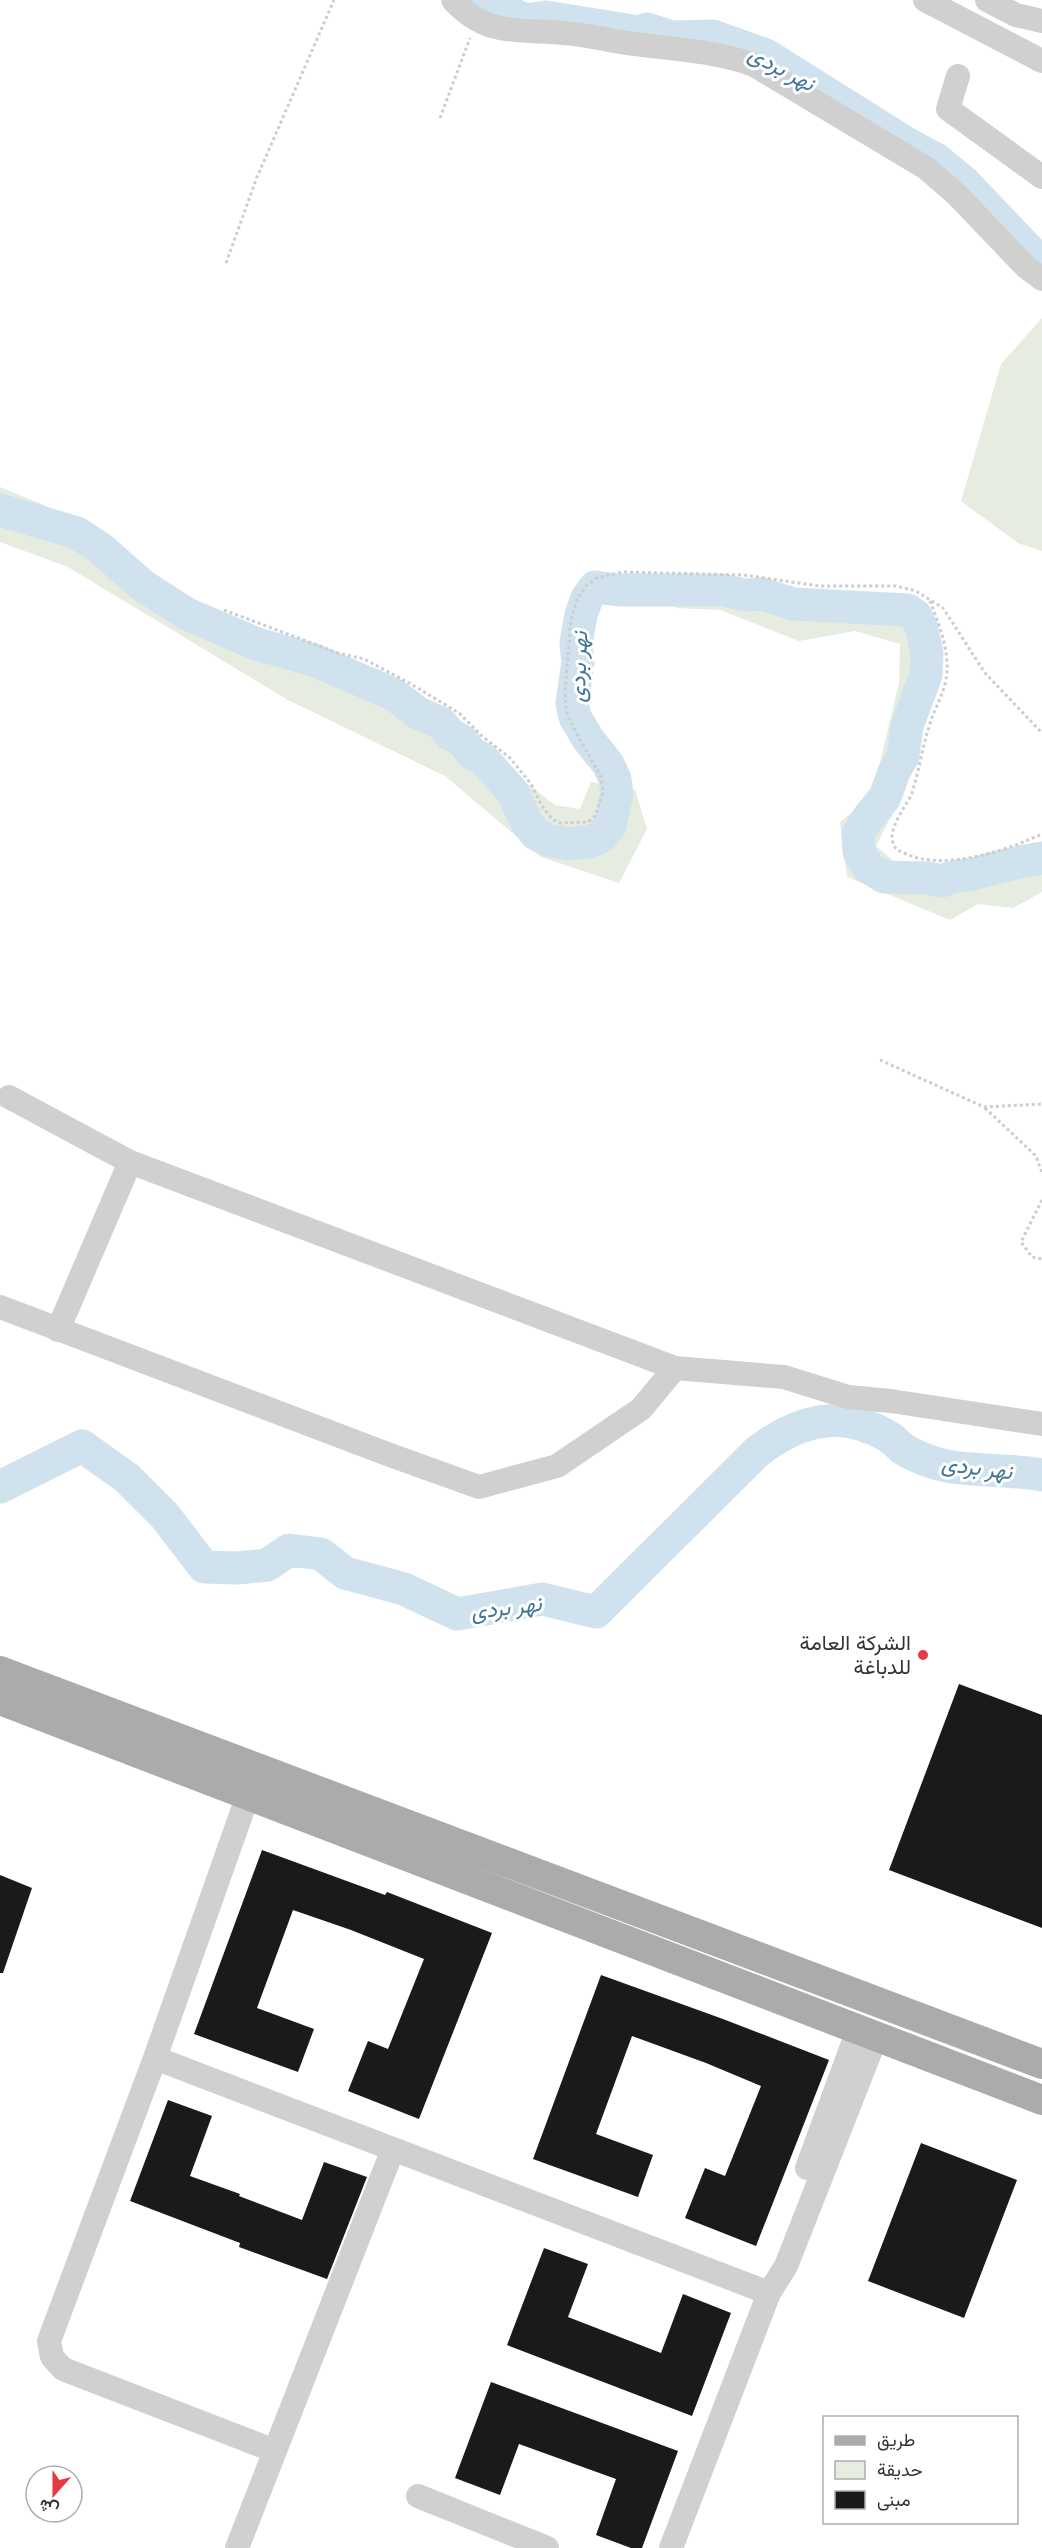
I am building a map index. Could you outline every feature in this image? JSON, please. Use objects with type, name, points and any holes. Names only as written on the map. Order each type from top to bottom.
[{"type":"main road","points":[[0,1671],[1042,2064]]},
{"type":"main road","points":[[0,1700],[1042,2100]]},
{"type":"street","points":[[453,0],[461,9],[496,28],[517,32],[564,33],[726,57],[754,65],[926,168],[957,195],[1026,267],[1042,279]]},
{"type":"street","points":[[925,0],[1042,61]]},
{"type":"street","points":[[987,0],[1016,15],[1042,21]]},
{"type":"street","points":[[958,76],[948,109],[1042,177]]},
{"type":"street","points":[[9,1097],[130,1162],[675,1368],[784,1377],[848,1397],[891,1401],[1042,1425]]},
{"type":"street","points":[[58,1330],[130,1162]]},
{"type":"street","points":[[0,1308],[479,1487],[556,1466],[641,1409],[675,1368]]},
{"type":"street","points":[[891,1401],[1008,1435],[1042,1439]]},
{"type":"street","points":[[248,1795],[155,2058],[50,2333],[49,2349],[56,2364],[70,2373],[275,2451]]},
{"type":"street","points":[[671,2548],[770,2293],[773,2262],[867,2033]]},
{"type":"street","points":[[155,2058],[770,2293]]},
{"type":"street","points":[[237,2548],[393,2149]]},
{"type":"street","points":[[418,2496],[547,2548]]},
{"type":"path","points":[[226,263],[257,177],[334,0]]},
{"type":"path","points":[[440,118],[479,20]]},
{"type":"path","points":[[224,610],[338,653],[364,660],[411,684],[459,713],[482,736],[510,758],[531,784],[542,806],[552,819],[560,823],[588,822],[595,816],[603,793],[601,777],[566,710],[565,692],[571,620],[577,599],[587,585],[597,578],[623,572],[744,575],[819,586],[896,586],[916,591],[942,608],[985,673],[1042,733]]},
{"type":"path","points":[[929,599],[943,635],[948,668],[945,685],[929,726],[912,792],[894,828],[892,842],[897,850],[926,860],[954,861],[991,852],[1042,834]]},
{"type":"path","points":[[880,1060],[984,1107],[1036,1156],[1042,1173]]},
{"type":"path","points":[[984,1107],[1042,1104]]},
{"type":"path","points":[[1042,1200],[1022,1242],[1032,1257],[1042,1259]]},
{"type":"green space","points":[[1042,318],[1042,551],[1018,543],[961,501],[1001,364]]},
{"type":"green space","points":[[0,487],[44,505],[195,608],[372,677],[503,765],[555,805],[580,809],[591,782],[635,790],[647,829],[619,883],[541,857],[445,776],[288,700],[68,567],[0,542]]},
{"type":"green space","points":[[676,580],[823,598],[907,602],[931,626],[934,686],[896,808],[876,846],[897,864],[971,867],[1042,848],[1042,892],[1013,908],[978,904],[950,920],[847,877],[840,822],[872,796],[899,683],[900,644],[855,631],[799,641],[720,610],[676,608]]},
{"type":"building","points":[[959,1684],[1042,1715],[1042,1928],[889,1870]]},
{"type":"building","points":[[262,1850],[385,1895],[387,1892],[492,1933],[419,2119],[348,2091],[368,2041],[388,2049],[424,1959],[351,1930],[293,1910],[257,2008],[314,2029],[298,2072],[194,2034]]},
{"type":"building","points":[[0,1875],[32,1888],[3,1973],[0,1973]]},
{"type":"building","points":[[601,1975],[829,2060],[756,2246],[685,2218],[705,2168],[725,2176],[761,2086],[706,2063],[632,2036],[596,2134],[653,2155],[638,2197],[533,2159]]},
{"type":"building","points":[[168,2100],[212,2116],[190,2176],[240,2194],[239,2196],[302,2220],[324,2162],[367,2177],[327,2279],[239,2247],[240,2243],[130,2201]]},
{"type":"building","points":[[921,2143],[1017,2180],[964,2318],[868,2281]]},
{"type":"building","points":[[544,2248],[588,2264],[568,2317],[661,2353],[683,2294],[731,2313],[692,2416],[507,2345]]},
{"type":"building","points":[[491,2382],[678,2451],[642,2548],[631,2548],[596,2535],[616,2479],[519,2444],[500,2495],[455,2478]]},
{"type":"waterway","name":"نهر بردى","points":[[468,0],[484,10],[512,14],[526,20],[546,17],[639,32],[647,29],[672,37],[713,36],[766,55],[906,143],[936,159],[965,183],[1042,264]]},
{"type":"waterway","name":"نهر بردى","points":[[0,510],[77,533],[100,548],[142,585],[187,614],[257,644],[314,660],[393,694],[418,713],[441,723],[450,734],[464,742],[471,753],[483,759],[512,791],[527,823],[536,834],[548,840],[568,844],[588,842],[601,837],[610,826],[617,793],[615,779],[608,764],[588,739],[575,717],[572,703],[578,662],[576,643],[581,615],[587,598],[595,587],[619,590],[722,590],[745,595],[762,594],[793,604],[908,610],[916,616],[922,629],[927,654],[926,675],[907,726],[903,756],[894,772],[885,797],[858,834],[859,852],[868,867],[884,877],[928,878],[942,881],[955,876],[1042,858]]},
{"type":"waterway","name":"نهر بردى","points":[[0,1487],[82,1446],[127,1478],[165,1516],[204,1567],[237,1568],[267,1565],[289,1550],[321,1554],[345,1573],[404,1589],[457,1614],[542,1599],[596,1612],[757,1452],[788,1432],[804,1426],[837,1421],[854,1423],[872,1428],[889,1437],[903,1449],[928,1461],[957,1468],[1042,1475]]},
{"type":"place","name":"الشركة العامة للدباغة","points":[[923,1655]]}]
